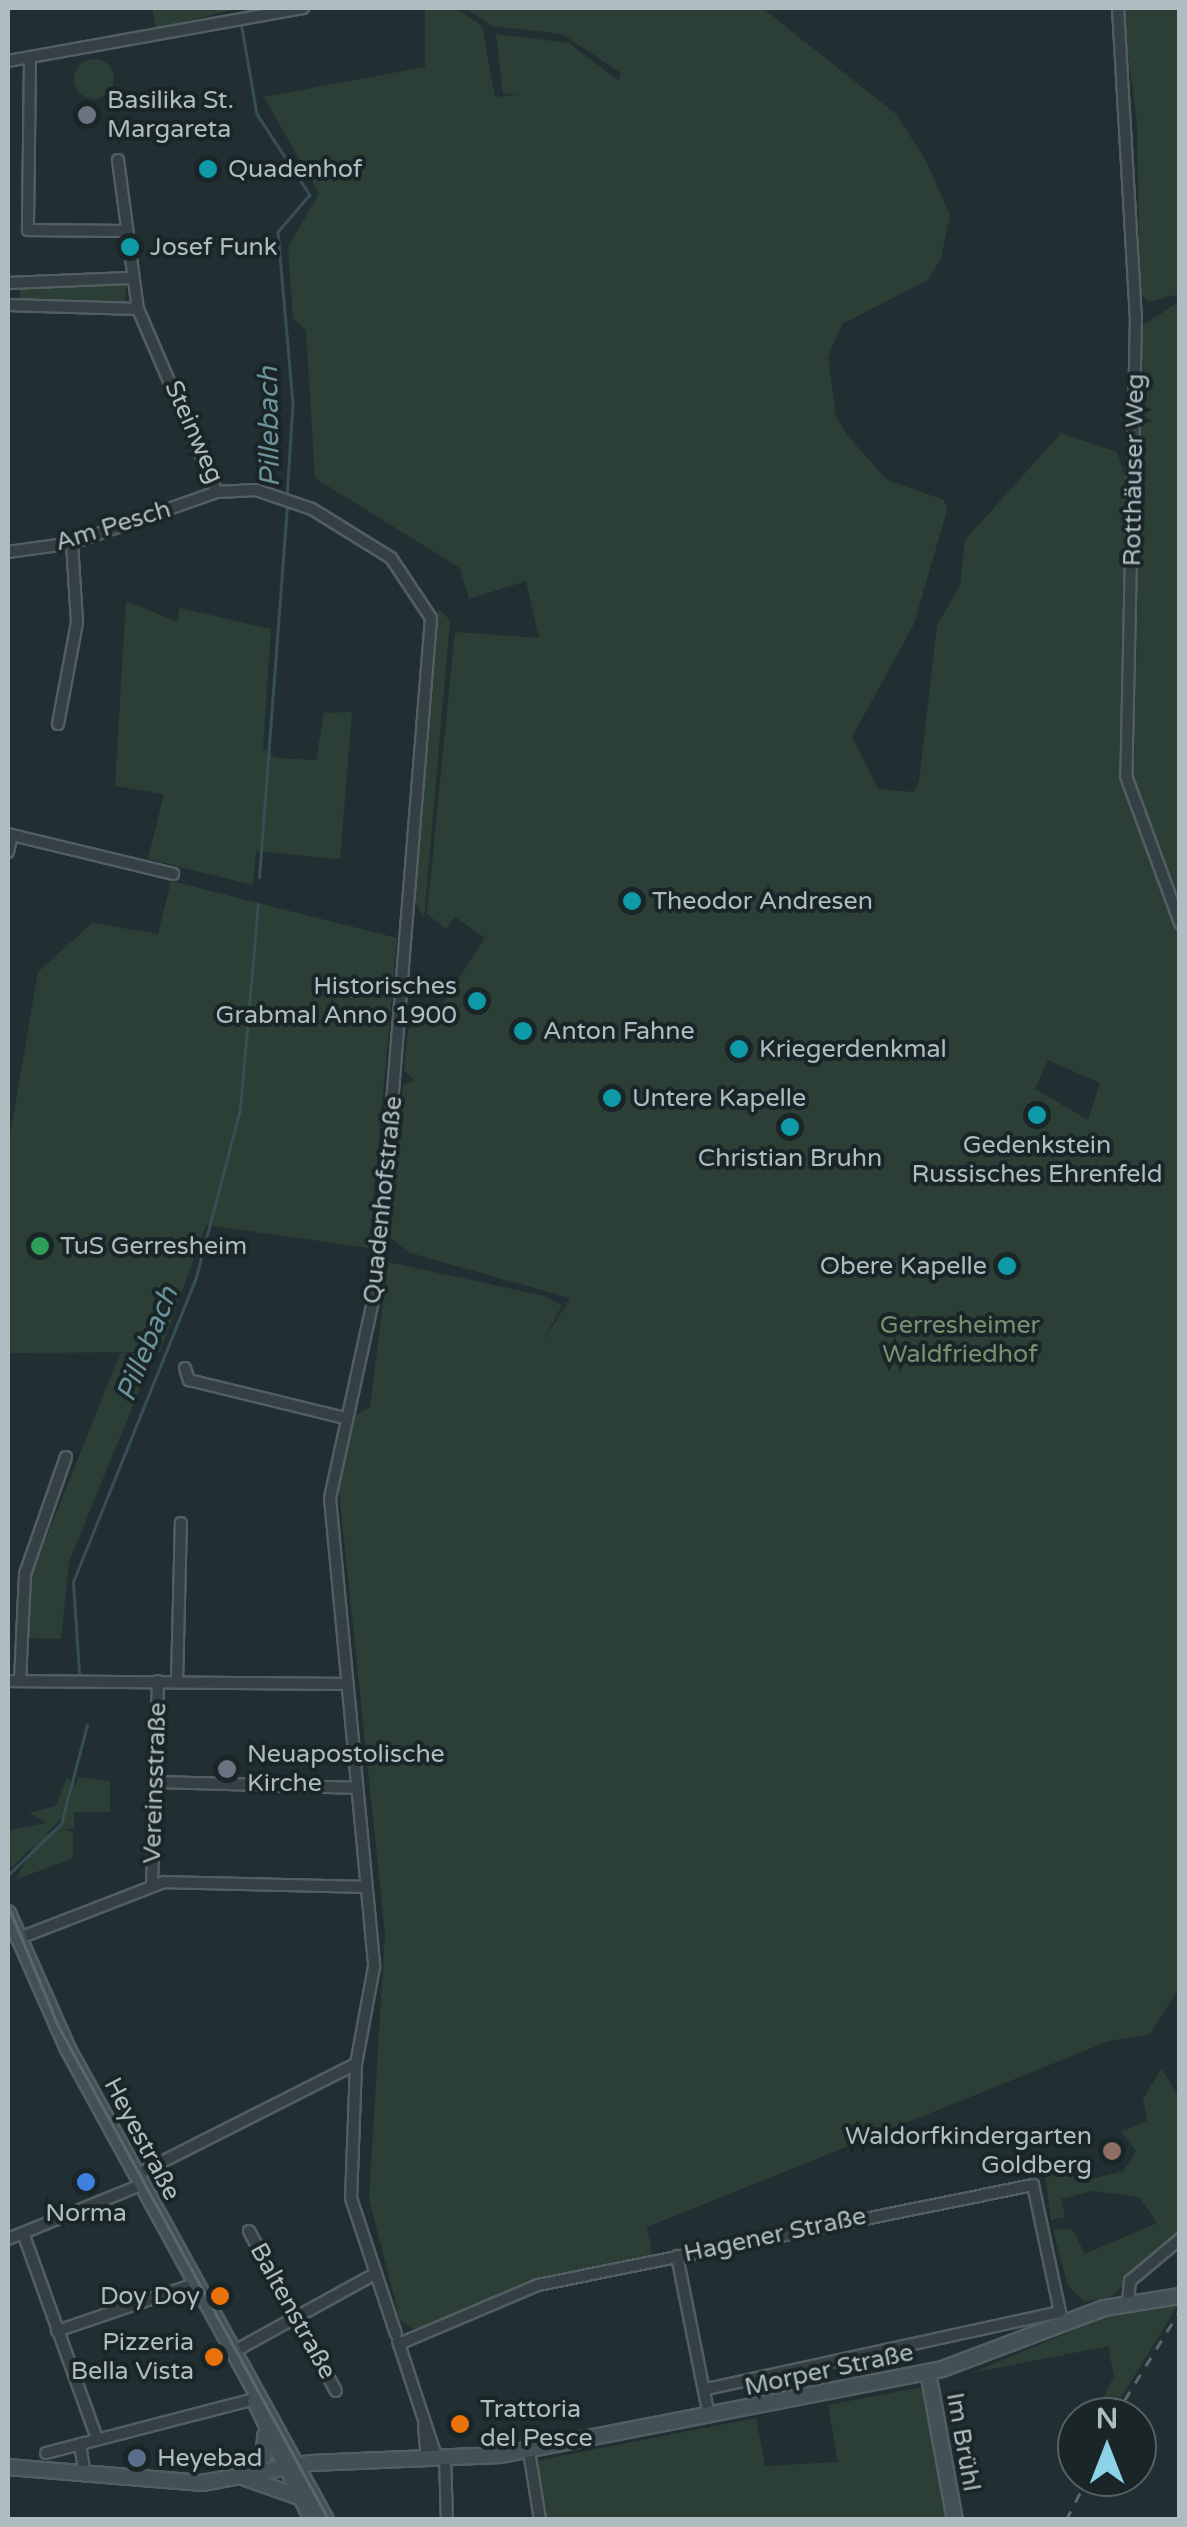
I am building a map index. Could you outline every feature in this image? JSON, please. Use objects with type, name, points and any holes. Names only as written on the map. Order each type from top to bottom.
[{"type":"main road","name":"Heyestraße","points":[[8,1913],[17,1939],[139,2180],[250,2380],[312,2520]]},
{"type":"main road","name":"Morper Straße","points":[[244,2478],[291,2467],[529,2450],[709,2416],[928,2372],[1128,2302],[1180,2296]]},
{"type":"main road","name":"Im Brühl","points":[[928,2372],[955,2520]]},
{"type":"main road","name":"Heyestraße","points":[[257,2398],[265,2430],[326,2520]]},
{"type":"main road","points":[[244,2478],[264,2456],[265,2430]]},
{"type":"main road","points":[[8,2467],[85,2476],[244,2478],[301,2497]]},
{"type":"street","points":[[8,62],[303,8]]},
{"type":"street","name":"Rotthäuser Weg","points":[[1118,8],[1136,316],[1126,776],[1180,922]]},
{"type":"street","points":[[30,60],[28,230],[122,231]]},
{"type":"street","name":"Steinweg","points":[[118,160],[122,231],[138,309],[216,492],[278,496],[296,503],[391,558],[428,607]]},
{"type":"street","points":[[8,283],[130,278]]},
{"type":"street","points":[[8,305],[138,309]]},
{"type":"street","name":"Am Pesch","points":[[8,552],[72,543],[216,492]]},
{"type":"street","points":[[58,724],[78,610],[72,543]]},
{"type":"street","name":"Quadenhofstraße","points":[[428,607],[380,1249],[345,1418],[330,1516],[373,1979],[356,2064],[352,2198],[436,2459],[447,2520]]},
{"type":"street","points":[[8,852],[10,835],[172,874]]},
{"type":"street","points":[[185,1368],[189,1380],[345,1418]]},
{"type":"street","points":[[66,1457],[25,1574],[14,1681],[346,1684]]},
{"type":"street","points":[[177,1682],[181,1523]]},
{"type":"street","name":"Vereinsstraße","points":[[152,1884],[158,1681]]},
{"type":"street","points":[[156,1782],[356,1788]]},
{"type":"street","points":[[17,1939],[152,1884],[365,1888]]},
{"type":"street","points":[[8,2239],[139,2180],[356,2064]]},
{"type":"street","name":"Hagener Straße","points":[[397,2339],[538,2285],[1030,2182],[1064,2309]]},
{"type":"street","name":"Baltenstraße","points":[[249,2231],[336,2391]]},
{"type":"street","points":[[23,2233],[97,2438]]},
{"type":"street","points":[[1128,2302],[1130,2281],[1180,2239]]},
{"type":"street","points":[[677,2256],[709,2416]]},
{"type":"street","points":[[233,2352],[375,2274]]},
{"type":"street","points":[[57,2331],[195,2284]]},
{"type":"street","name":"Morper Straße","points":[[706,2390],[1064,2309]]},
{"type":"street","points":[[46,2453],[257,2398]]},
{"type":"street","points":[[80,2444],[85,2476]]},
{"type":"street","points":[[529,2450],[540,2520]]},
{"type":"green space","points":[[152,8],[239,8],[156,29]]},
{"type":"green space","name":"Gerresheimer Waldfriedhof","points":[[425,8],[455,8],[482,26],[495,97],[523,94],[503,94],[496,34],[569,43],[619,81],[621,73],[562,34],[492,26],[465,8],[762,8],[896,114],[926,161],[950,215],[941,258],[928,280],[842,324],[828,357],[836,417],[848,436],[887,480],[944,500],[947,510],[914,624],[852,737],[878,789],[913,792],[919,782],[937,625],[960,586],[965,540],[1061,433],[1117,452],[1126,478],[1121,752],[1133,814],[1143,325],[1179,302],[1179,1988],[1150,2034],[1109,2041],[647,2227],[653,2260],[552,2280],[418,2332],[400,2320],[369,2199],[385,1933],[339,1491],[354,1417],[370,1407],[388,1262],[544,1296],[562,1305],[543,1342],[570,1298],[410,1253],[390,1237],[403,1085],[415,1080],[404,1071],[408,1029],[434,1017],[485,938],[455,917],[446,929],[427,914],[455,632],[539,638],[526,581],[469,599],[460,568],[315,478],[306,330],[293,319],[288,247],[319,194],[264,97],[425,67]],"holes":[[[1048,1060],[1100,1083],[1088,1120],[1035,1089]]]},
{"type":"green space","points":[[1122,8],[1179,8],[1179,294],[1149,302],[1140,293],[1137,123]]},
{"type":"green space","points":[[94,59],[108,65],[114,79],[108,93],[94,99],[80,93],[74,79],[80,65]]},
{"type":"green space","points":[[126,283],[125,306],[20,302],[20,286]]},
{"type":"green space","points":[[126,601],[178,622],[179,608],[271,629],[263,748],[275,758],[316,760],[324,713],[352,712],[340,859],[256,851],[253,885],[148,859],[164,794],[115,786]]},
{"type":"green space","points":[[438,609],[450,620],[424,918],[415,902]]},
{"type":"green space","points":[[171,881],[397,938],[369,1248],[206,1225],[160,1352],[8,1353],[8,1148],[38,972],[92,923],[158,934]]},
{"type":"green space","points":[[120,1353],[154,1354],[69,1562],[61,1639],[27,1638],[32,1574]]},
{"type":"green space","points":[[67,1777],[75,1786],[60,1820],[11,1868],[8,1831],[46,1823],[29,1813],[56,1806]]},
{"type":"green space","points":[[78,1777],[110,1781],[110,1812],[74,1812],[74,1829],[62,1829],[73,1832],[73,1858],[15,1880],[38,1839],[61,1825]]},
{"type":"green space","points":[[1161,2069],[1179,2096],[1179,2235],[1112,2296],[1085,2302],[1068,2286],[1053,2230],[1072,2229],[1085,2254],[1157,2223],[1139,2197],[1093,2191],[1061,2199],[1065,2217],[1051,2220],[1044,2166],[1062,2159],[1066,2172],[1091,2179],[1123,2171],[1136,2151],[1121,2132],[1147,2121],[1143,2099]]},
{"type":"green space","points":[[1179,2303],[1121,2397],[1104,2397],[1114,2376],[1108,2346],[972,2373],[1132,2306]]},
{"type":"green space","points":[[922,2387],[947,2519],[544,2519],[535,2461],[756,2418],[765,2466],[838,2462],[828,2405]]},
{"type":"waterway","name":"Pillebach","points":[[241,22],[257,114],[310,195],[278,232],[293,405],[287,498]]},
{"type":"waterway","name":"Pillebach","points":[[259,878],[287,506]]},
{"type":"waterway","name":"Pillebach","points":[[79,1673],[73,1582],[196,1277],[240,1109],[258,905]]},
{"type":"waterway","name":"Pillebach","points":[[8,1875],[61,1824],[87,1725]]},
{"type":"tram line","points":[[8,1905],[58,2025],[329,2520]]},
{"type":"railway","points":[[1126,2397],[1180,2310]]},
{"type":"railway","points":[[1066,2520],[1078,2497]]},
{"type":"place","name":"Basilika St. Margareta","points":[[87,115]]},
{"type":"place","name":"Quadenhof","points":[[208,169]]},
{"type":"place","name":"Josef Funk","points":[[130,247]]},
{"type":"place","name":"Theodor Andresen","points":[[632,901]]},
{"type":"place","name":"Historisches Grabmal Anno 1900","points":[[477,1001]]},
{"type":"place","name":"Anton Fahne","points":[[523,1031]]},
{"type":"place","name":"Kriegerdenkmal","points":[[739,1049]]},
{"type":"place","name":"Untere Kapelle","points":[[612,1098]]},
{"type":"place","name":"Gedenkstein Russisches Ehrenfeld","points":[[1037,1115]]},
{"type":"place","name":"Christian Bruhn","points":[[790,1127]]},
{"type":"place","name":"TuS Gerresheim","points":[[40,1246]]},
{"type":"place","name":"Obere Kapelle","points":[[1007,1266]]},
{"type":"place","name":"Neuapostolische Kirche","points":[[227,1769]]},
{"type":"place","name":"Waldorfkindergarten Goldberg","points":[[1112,2151]]},
{"type":"place","name":"Norma","points":[[86,2182]]},
{"type":"place","name":"Doy Doy","points":[[220,2296]]},
{"type":"place","name":"Pizzeria Bella Vista","points":[[214,2357]]},
{"type":"place","name":"Trattoria del Pesce","points":[[460,2424]]},
{"type":"place","name":"Heyebad","points":[[137,2458]]}]
